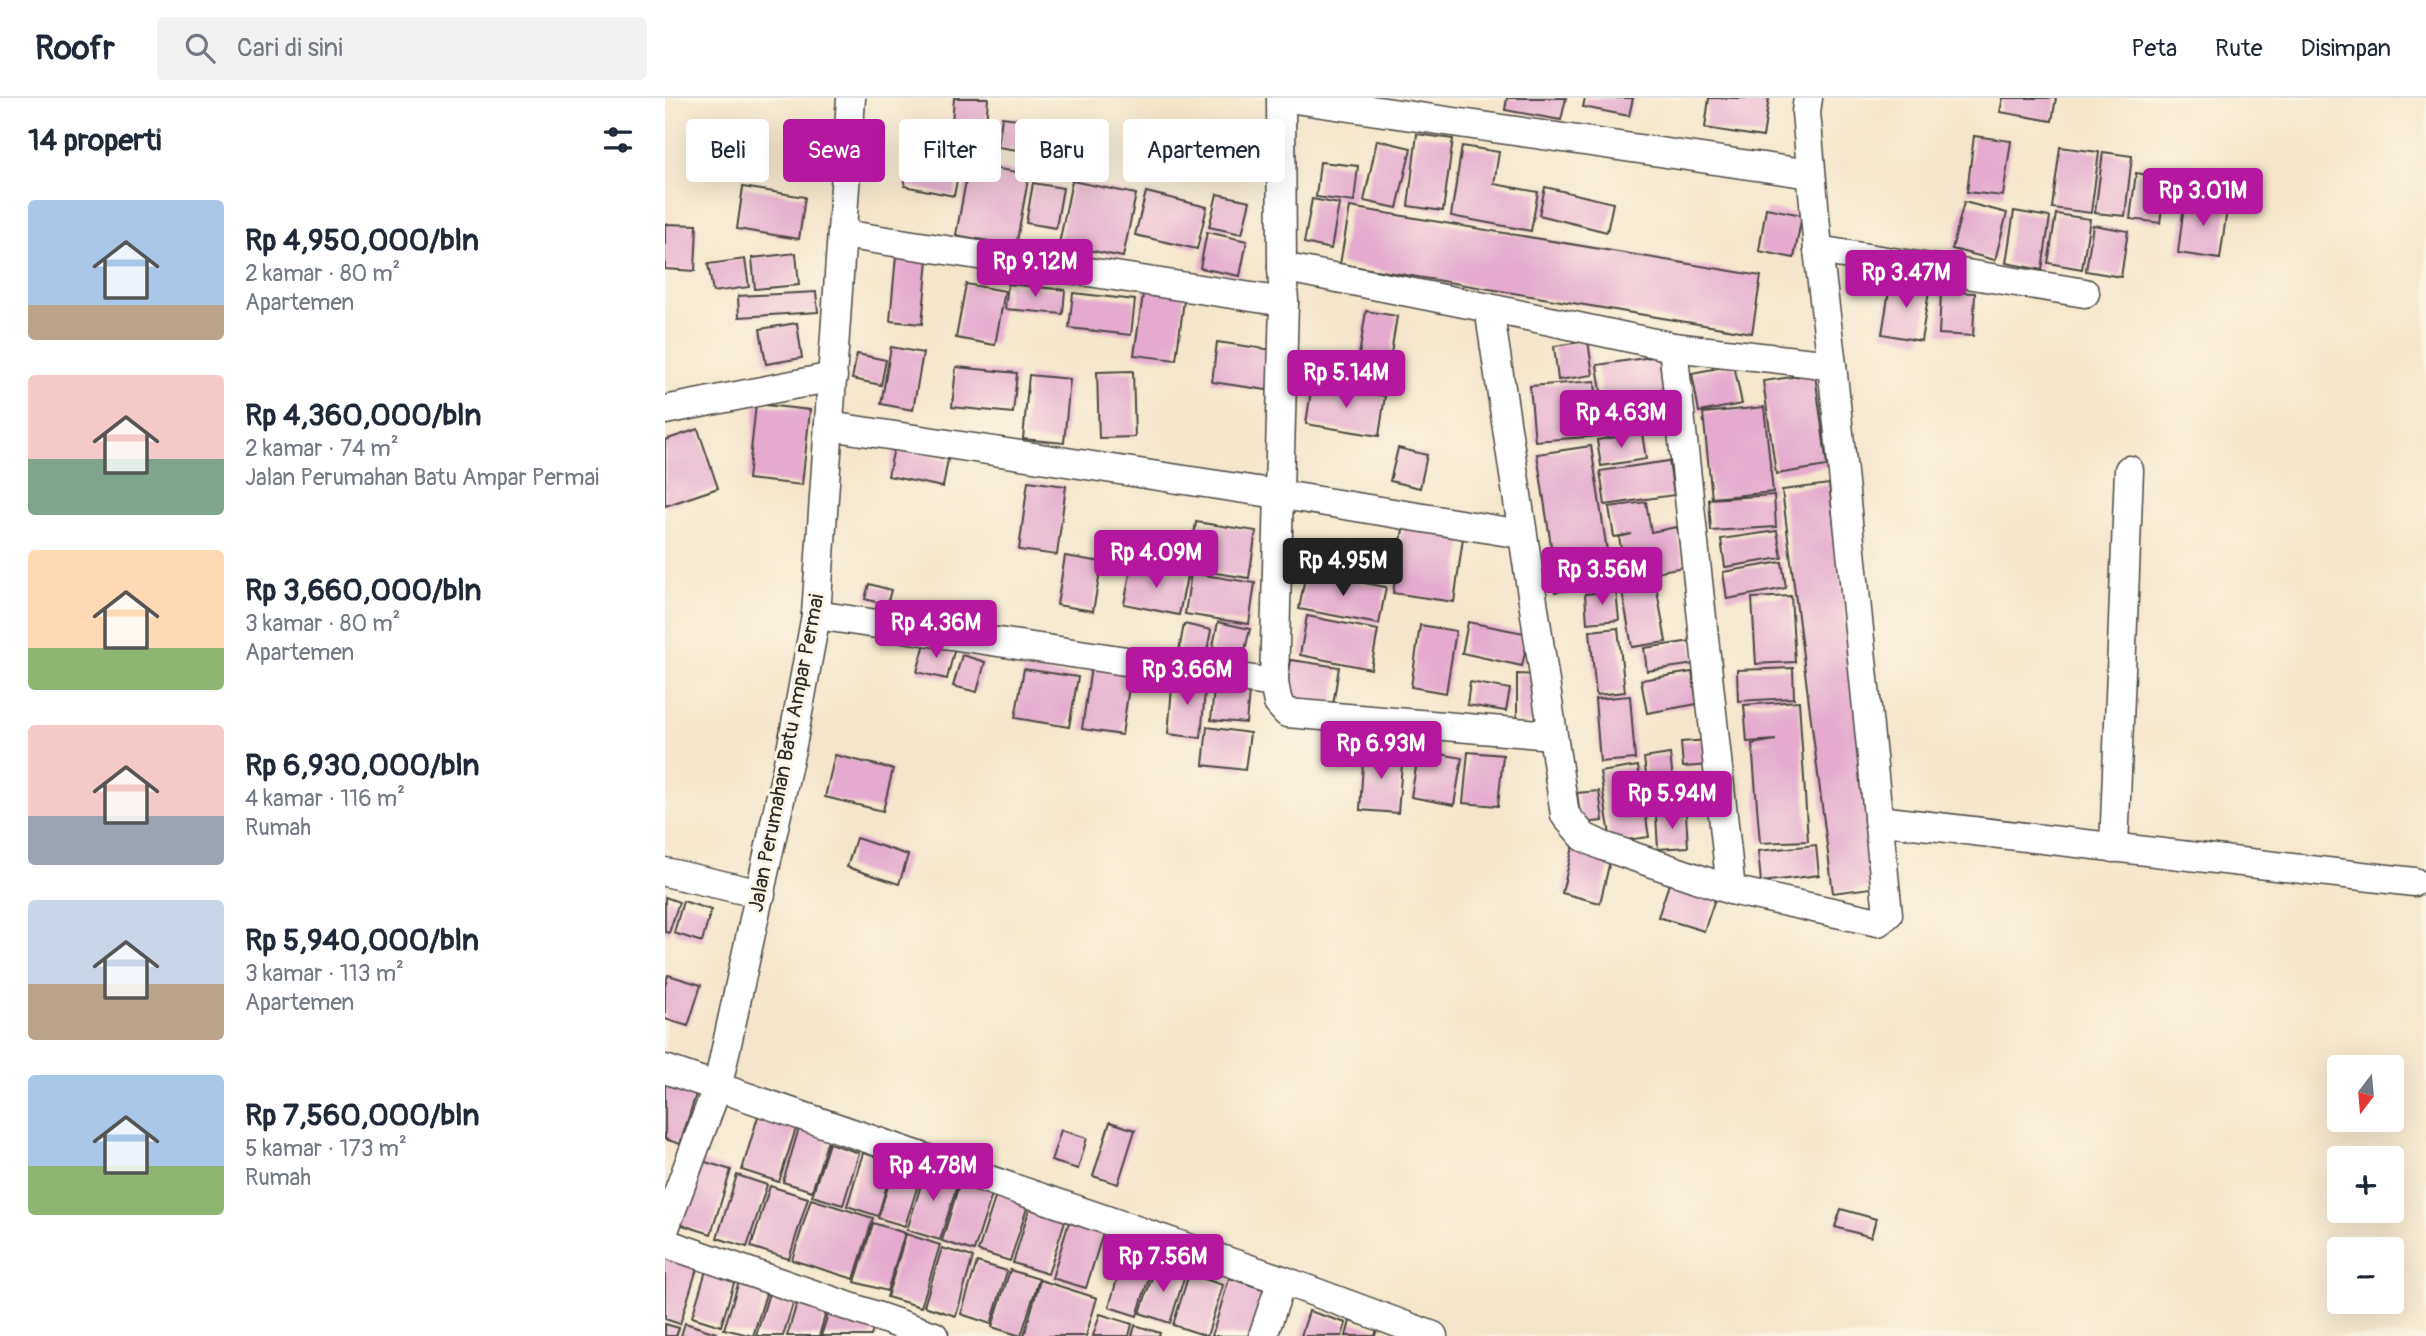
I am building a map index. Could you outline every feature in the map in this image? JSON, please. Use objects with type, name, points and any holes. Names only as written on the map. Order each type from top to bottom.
[{"type":"street","name":"Jalan Perumahan Batu Ampar Permai","points":[[665,1228],[719,1085],[761,894],[816,615],[851,98]]},
{"type":"street","points":[[1281,98],[1284,302],[1274,683],[1278,704],[1287,713],[1552,735]]},
{"type":"street","points":[[1288,98],[1811,174]]},
{"type":"street","points":[[1489,308],[1565,815],[1584,837],[1731,890],[1878,922],[1888,914],[1818,250],[1806,112],[1808,98]]},
{"type":"street","points":[[842,234],[1284,302]]},
{"type":"street","points":[[1818,250],[2085,293]]},
{"type":"street","points":[[1282,267],[1673,347],[1832,365]]},
{"type":"street","points":[[1673,347],[1731,890]]},
{"type":"street","points":[[665,410],[833,377]]},
{"type":"street","points":[[829,426],[1521,534]]},
{"type":"street","points":[[2114,848],[2129,470]]},
{"type":"street","points":[[816,615],[1274,683]]},
{"type":"street","points":[[1878,820],[2414,882]]},
{"type":"street","points":[[665,872],[761,894]]},
{"type":"street","points":[[665,1069],[719,1085],[1282,1280],[1433,1336]]},
{"type":"street","points":[[665,1243],[934,1336]]},
{"type":"street","points":[[1262,1336],[1282,1280]]},
{"type":"building","points":[[954,98],[988,98],[986,119],[952,119]]},
{"type":"building","points":[[1507,98],[1566,98],[1561,120],[1505,110]]},
{"type":"building","points":[[1585,98],[1633,98],[1629,116],[1583,107]]},
{"type":"building","points":[[1709,98],[1769,98],[1763,137],[1705,128]]},
{"type":"building","points":[[2003,98],[2056,98],[2052,121],[2000,112]]},
{"type":"building","points":[[1002,117],[1018,119],[1015,119],[1015,150],[1001,147]]},
{"type":"building","points":[[1417,134],[1453,139],[1443,211],[1408,206]]},
{"type":"building","points":[[1974,136],[2011,141],[2003,196],[1967,192]]},
{"type":"building","points":[[1377,140],[1411,148],[1397,208],[1364,201]]},
{"type":"building","points":[[1462,146],[1499,152],[1494,184],[1538,192],[1531,231],[1451,216]]},
{"type":"building","points":[[2060,147],[2099,152],[2091,213],[2052,208]]},
{"type":"building","points":[[2103,152],[2132,156],[2125,216],[2095,213]]},
{"type":"building","points":[[1320,162],[1358,166],[1354,202],[1316,197]]},
{"type":"building","points":[[1001,169],[1015,172],[1015,182],[1028,182],[1016,246],[956,235],[966,182],[1001,182]]},
{"type":"building","points":[[2136,173],[2166,178],[2160,223],[2130,219]]},
{"type":"building","points":[[905,182],[957,182],[954,196],[904,186]]},
{"type":"building","points":[[1072,182],[1136,194],[1123,257],[1059,244]]},
{"type":"building","points":[[1033,183],[1063,188],[1056,228],[1026,223]]},
{"type":"building","points":[[743,187],[805,197],[799,239],[737,229]]},
{"type":"building","points":[[1545,187],[1613,203],[1607,232],[1539,215]]},
{"type":"building","points":[[1146,192],[1207,207],[1197,249],[1135,235]]},
{"type":"building","points":[[1217,194],[1250,201],[1242,234],[1209,227]]},
{"type":"building","points":[[2185,197],[2228,202],[2220,259],[2178,253]]},
{"type":"building","points":[[1312,199],[1339,204],[1331,249],[1304,243]]},
{"type":"building","points":[[1964,202],[2007,213],[1995,260],[1952,249]]},
{"type":"building","points":[[1350,207],[1761,276],[1752,333],[1340,264]]},
{"type":"building","points":[[1766,208],[1802,215],[1794,258],[1759,251]]},
{"type":"building","points":[[2014,211],[2050,217],[2042,270],[2006,263]]},
{"type":"building","points":[[2056,214],[2090,219],[2082,269],[2048,263]]},
{"type":"building","points":[[665,224],[697,225],[695,271],[665,269]]},
{"type":"building","points":[[2093,225],[2128,231],[2121,277],[2086,271]]},
{"type":"building","points":[[1207,232],[1247,241],[1240,276],[1200,268]]},
{"type":"building","points":[[796,253],[799,285],[755,289],[752,258]]},
{"type":"building","points":[[896,256],[928,259],[922,324],[890,321]]},
{"type":"building","points":[[745,259],[749,287],[713,292],[708,264]]},
{"type":"building","points":[[1891,279],[1930,285],[1921,341],[1882,334]]},
{"type":"building","points":[[966,284],[1005,291],[995,345],[956,338]]},
{"type":"building","points":[[1008,284],[1065,290],[1063,314],[1005,309]]},
{"type":"building","points":[[1144,288],[1185,293],[1176,360],[1134,355]]},
{"type":"building","points":[[816,292],[818,312],[739,317],[738,296]]},
{"type":"building","points":[[1941,292],[1975,293],[1973,336],[1939,334]]},
{"type":"building","points":[[1073,293],[1135,300],[1131,335],[1069,328]]},
{"type":"building","points":[[1366,311],[1397,316],[1389,366],[1358,362]]},
{"type":"building","points":[[797,323],[802,358],[766,364],[760,329]]},
{"type":"building","points":[[1588,341],[1593,375],[1558,380],[1554,346]]},
{"type":"building","points":[[1217,342],[1273,350],[1267,390],[1212,382]]},
{"type":"building","points":[[891,347],[923,353],[913,410],[881,404]]},
{"type":"building","points":[[857,354],[886,360],[881,385],[852,379]]},
{"type":"building","points":[[1659,356],[1669,422],[1607,431],[1597,365]]},
{"type":"building","points":[[1734,365],[1742,404],[1699,412],[1692,373]]},
{"type":"building","points":[[956,367],[1017,373],[1013,413],[952,407]]},
{"type":"building","points":[[1133,371],[1135,437],[1099,438],[1097,372]]},
{"type":"building","points":[[1815,374],[1827,466],[1776,474],[1763,381]]},
{"type":"building","points":[[1029,375],[1070,379],[1064,443],[1023,439]]},
{"type":"building","points":[[1595,381],[1599,436],[1535,441],[1530,386]]},
{"type":"building","points":[[1312,384],[1385,396],[1379,436],[1306,424]]},
{"type":"building","points":[[756,404],[810,410],[802,485],[748,479]]},
{"type":"building","points":[[1764,407],[1773,492],[1712,498],[1703,413]]},
{"type":"building","points":[[698,429],[718,488],[665,506],[665,440]]},
{"type":"building","points":[[1642,433],[1646,459],[1601,466],[1597,440]]},
{"type":"building","points":[[1591,446],[1607,551],[1553,559],[1537,454]]},
{"type":"building","points":[[894,448],[948,459],[943,487],[888,476]]},
{"type":"building","points":[[1398,448],[1427,455],[1420,488],[1390,481]]},
{"type":"building","points":[[1669,461],[1674,495],[1605,505],[1600,471]]},
{"type":"building","points":[[1028,481],[1066,486],[1057,555],[1019,550]]},
{"type":"building","points":[[1829,484],[1879,887],[1833,893],[1782,490]]},
{"type":"building","points":[[1774,495],[1776,527],[1711,531],[1709,499]]},
{"type":"building","points":[[1646,502],[1651,532],[1677,527],[1684,567],[1626,577],[1619,537],[1632,534],[1614,537],[1609,507]]},
{"type":"building","points":[[1196,522],[1256,531],[1249,578],[1189,569]]},
{"type":"building","points":[[1403,529],[1463,538],[1454,602],[1393,593]]},
{"type":"building","points":[[1777,531],[1782,558],[1725,567],[1721,539]]},
{"type":"building","points":[[1065,556],[1102,562],[1093,611],[1057,605]]},
{"type":"building","points":[[1610,557],[1613,586],[1555,592],[1552,563]]},
{"type":"building","points":[[1782,562],[1786,588],[1727,599],[1723,572]]},
{"type":"building","points":[[1132,565],[1187,576],[1179,615],[1124,604]]},
{"type":"building","points":[[1306,572],[1386,587],[1379,624],[1299,609]]},
{"type":"building","points":[[1191,573],[1255,583],[1249,624],[1185,614]]},
{"type":"building","points":[[1655,579],[1666,642],[1632,647],[1621,585]]},
{"type":"building","points":[[869,584],[891,590],[887,605],[865,599]]},
{"type":"building","points":[[1616,591],[1619,620],[1587,623],[1585,594]]},
{"type":"building","points":[[1791,596],[1795,662],[1756,664],[1752,598]]},
{"type":"building","points":[[1307,616],[1378,630],[1371,669],[1300,655]]},
{"type":"building","points":[[1218,622],[1250,629],[1243,658],[1212,651]]},
{"type":"building","points":[[1468,622],[1529,634],[1522,666],[1462,653]]},
{"type":"building","points":[[1184,624],[1211,630],[1205,661],[1178,656]]},
{"type":"building","points":[[1420,625],[1456,631],[1446,693],[1411,687]]},
{"type":"building","points":[[1618,628],[1625,692],[1596,695],[1590,631]]},
{"type":"building","points":[[926,640],[955,647],[947,679],[917,672]]},
{"type":"building","points":[[1692,641],[1695,664],[1647,671],[1644,648]]},
{"type":"building","points":[[962,655],[985,662],[977,692],[953,686]]},
{"type":"building","points":[[1092,660],[1132,666],[1122,735],[1082,729]]},
{"type":"building","points":[[1291,660],[1339,667],[1333,705],[1285,698]]},
{"type":"building","points":[[1793,668],[1794,698],[1738,701],[1737,670]]},
{"type":"building","points":[[1024,669],[1078,677],[1069,727],[1015,718]]},
{"type":"building","points":[[1692,672],[1697,704],[1647,713],[1641,680]]},
{"type":"building","points":[[1517,674],[1540,675],[1539,723],[1517,723]]},
{"type":"building","points":[[1173,676],[1206,678],[1201,738],[1168,734]]},
{"type":"building","points":[[1215,679],[1250,682],[1246,723],[1211,720]]},
{"type":"building","points":[[1470,682],[1510,689],[1506,711],[1467,705]]},
{"type":"building","points":[[1630,696],[1635,759],[1600,762],[1595,699]]},
{"type":"building","points":[[1799,701],[1808,841],[1760,843],[1752,744],[1776,740],[1747,742],[1744,705]]},
{"type":"building","points":[[1207,727],[1250,733],[1245,770],[1203,765]]},
{"type":"building","points":[[1709,740],[1710,765],[1683,767],[1681,742]]},
{"type":"building","points":[[1364,748],[1403,752],[1398,813],[1360,810]]},
{"type":"building","points":[[1419,750],[1462,758],[1454,805],[1411,797]]},
{"type":"building","points":[[1468,752],[1503,755],[1498,806],[1463,803]]},
{"type":"building","points":[[1670,754],[1673,780],[1647,782],[1644,758]]},
{"type":"building","points":[[835,755],[893,769],[883,811],[825,797]]},
{"type":"building","points":[[1638,766],[1649,837],[1611,842],[1600,772]]},
{"type":"building","points":[[1708,782],[1710,808],[1652,812],[1650,786]]},
{"type":"building","points":[[1599,791],[1603,821],[1581,823],[1577,793]]},
{"type":"building","points":[[1686,813],[1688,847],[1658,849],[1656,815]]},
{"type":"building","points":[[856,838],[908,855],[899,884],[847,867]]},
{"type":"building","points":[[1816,845],[1819,875],[1761,882],[1758,851]]},
{"type":"building","points":[[1573,847],[1611,857],[1600,903],[1562,893]]},
{"type":"building","points":[[1671,878],[1717,893],[1704,931],[1658,917]]},
{"type":"building","points":[[665,897],[679,902],[669,933],[665,932]]},
{"type":"building","points":[[683,901],[711,910],[702,942],[674,933]]},
{"type":"building","points":[[668,975],[701,985],[688,1026],[665,1019],[665,985]]},
{"type":"building","points":[[665,1082],[698,1088],[680,1144],[665,1139]]},
{"type":"building","points":[[759,1113],[797,1125],[779,1182],[742,1170]]},
{"type":"building","points":[[1110,1122],[1135,1130],[1118,1184],[1093,1176]]},
{"type":"building","points":[[799,1128],[829,1137],[812,1191],[783,1182]]},
{"type":"building","points":[[1061,1130],[1087,1138],[1078,1169],[1051,1161]]},
{"type":"building","points":[[829,1143],[859,1153],[843,1205],[812,1196]]},
{"type":"building","points":[[863,1153],[894,1162],[878,1216],[847,1206]]},
{"type":"building","points":[[897,1158],[924,1166],[905,1226],[878,1218]]},
{"type":"building","points":[[696,1159],[731,1170],[711,1234],[676,1223]]},
{"type":"building","points":[[927,1166],[960,1176],[940,1240],[907,1230]]},
{"type":"building","points":[[737,1175],[767,1185],[747,1247],[717,1238]]},
{"type":"building","points":[[961,1178],[994,1188],[974,1251],[942,1241]]},
{"type":"building","points":[[770,1186],[808,1198],[789,1259],[751,1247]]},
{"type":"building","points":[[997,1192],[1029,1202],[1010,1261],[978,1251]]},
{"type":"building","points":[[811,1199],[873,1218],[854,1279],[792,1260]]},
{"type":"building","points":[[1030,1207],[1066,1218],[1048,1274],[1013,1263]]},
{"type":"building","points":[[1841,1209],[1876,1219],[1871,1237],[1835,1227]]},
{"type":"building","points":[[1069,1222],[1103,1233],[1086,1288],[1052,1278]]},
{"type":"building","points":[[873,1223],[905,1233],[887,1291],[855,1282]]},
{"type":"building","points":[[906,1234],[940,1245],[921,1307],[887,1297]]},
{"type":"building","points":[[665,1248],[700,1259],[680,1324],[665,1319]]},
{"type":"building","points":[[942,1248],[973,1257],[956,1316],[924,1306]]},
{"type":"building","points":[[1124,1255],[1153,1264],[1137,1316],[1109,1307]]},
{"type":"building","points":[[977,1262],[1007,1271],[991,1324],[961,1314]]},
{"type":"building","points":[[708,1264],[737,1273],[721,1326],[692,1317]]},
{"type":"building","points":[[1156,1265],[1185,1275],[1170,1323],[1140,1313]]},
{"type":"building","points":[[1010,1270],[1039,1279],[1021,1336],[992,1327]]},
{"type":"building","points":[[1189,1274],[1223,1285],[1207,1336],[1173,1325]]},
{"type":"building","points":[[741,1275],[769,1284],[753,1336],[724,1329]]},
{"type":"building","points":[[1229,1278],[1269,1291],[1255,1336],[1212,1336]]},
{"type":"building","points":[[1040,1280],[1097,1298],[1086,1336],[1024,1336]]},
{"type":"building","points":[[772,1283],[797,1290],[783,1336],[756,1336]]},
{"type":"building","points":[[800,1293],[829,1302],[819,1336],[787,1336]]},
{"type":"building","points":[[830,1308],[875,1322],[871,1336],[821,1336]]},
{"type":"building","points":[[1309,1311],[1346,1323],[1342,1336],[1301,1336]]},
{"type":"building","points":[[1100,1314],[1132,1324],[1129,1336],[1093,1336]]},
{"type":"building","points":[[1350,1321],[1377,1329],[1375,1336],[1346,1336]]},
{"type":"building","points":[[685,1323],[716,1333],[715,1336],[681,1336]]},
{"type":"building","points":[[665,1324],[679,1328],[676,1336],[665,1336]]},
{"type":"building","points":[[1135,1325],[1160,1333],[1159,1336],[1132,1336]]}]
